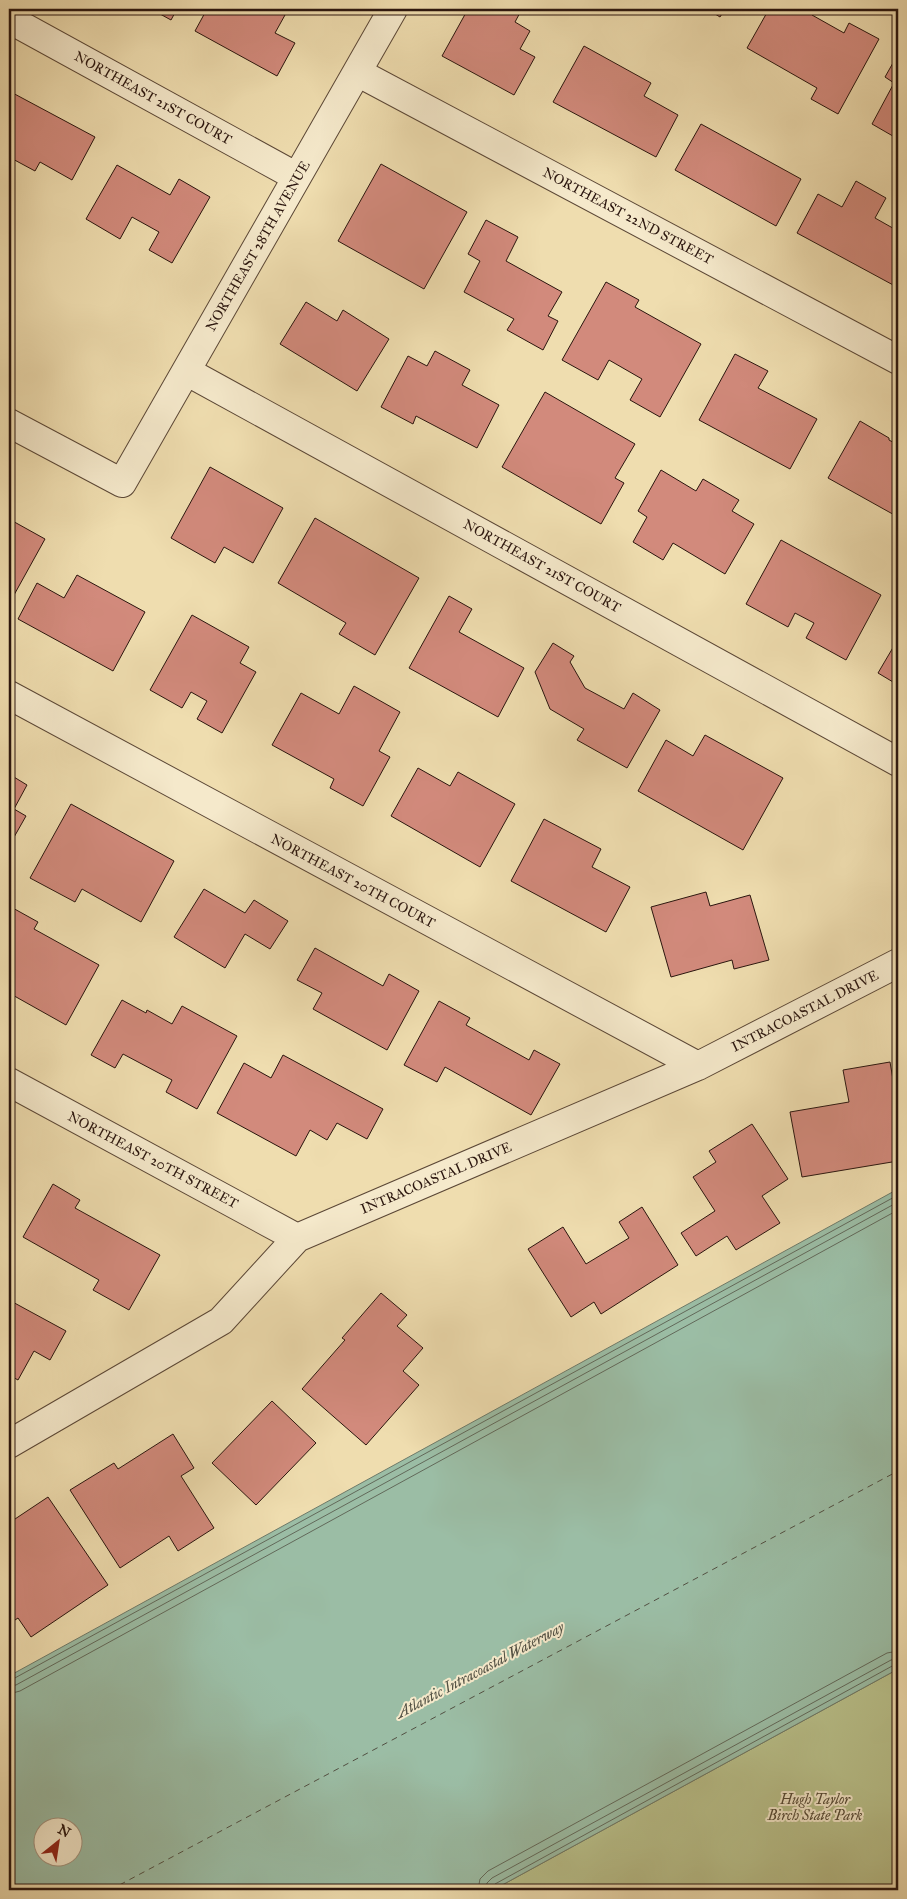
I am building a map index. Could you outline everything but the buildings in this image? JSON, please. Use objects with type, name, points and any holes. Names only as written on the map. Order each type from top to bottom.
[{"type":"street","name":"NORTHEAST 28TH AVENUE","points":[[9,423],[122,483],[393,9]]},
{"type":"street","name":"NORTHEAST 21ST COURT","points":[[9,19],[297,176]]},
{"type":"street","name":"NORTHEAST 22ND STREET","points":[[357,72],[898,360]]},
{"type":"street","name":"NORTHEAST 21ST COURT","points":[[186,371],[898,762]]},
{"type":"street","name":"NORTHEAST 20TH COURT","points":[[9,695],[698,1066]]},
{"type":"street","name":"INTRACOASTAL DRIVE","points":[[9,1444],[221,1320],[297,1238],[698,1066],[898,963]]},
{"type":"street","name":"NORTHEAST 20TH STREET","points":[[9,1082],[297,1238]]},
{"type":"green space","name":"Hugh Taylor Birch State Park","points":[[898,1669],[898,1890],[493,1890]]},
{"type":"water","name":"Atlantic Intracoastal Waterway","points":[[898,1189],[898,1669],[493,1890],[9,1890],[9,1676]]},
{"type":"ferry route","points":[[110,1890],[898,1471]]}]
